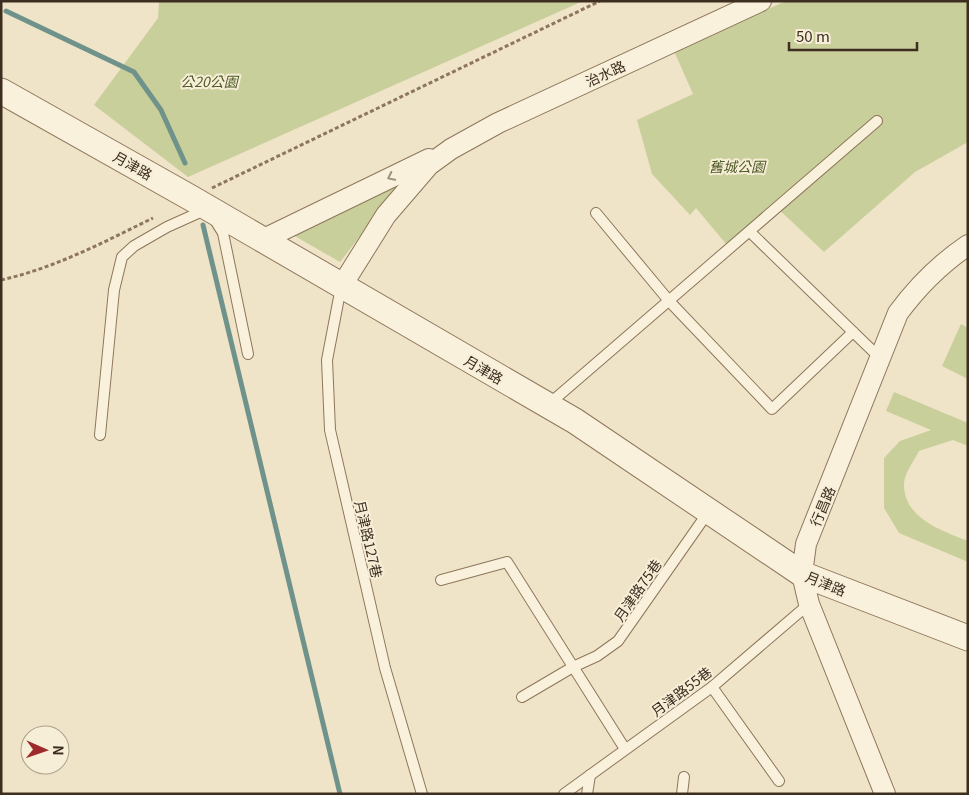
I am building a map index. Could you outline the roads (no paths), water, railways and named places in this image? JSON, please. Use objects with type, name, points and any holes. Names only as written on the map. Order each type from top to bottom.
[{"type":"street","name":"治水路","points":[[262,240],[451,148],[498,123],[761,1]]},
{"type":"street","name":"月津路","points":[[1,91],[200,203],[341,287],[548,405],[802,574],[968,638]]},
{"type":"street","name":"治水路","points":[[341,287],[386,215],[429,165],[451,148]]},
{"type":"street","name":"行昌路","points":[[883,793],[809,604],[802,574],[806,544],[898,313],[918,285],[968,245]]},
{"type":"lane","points":[[548,405],[670,302],[878,121]]},
{"type":"lane","points":[[100,435],[114,290],[122,257],[134,246],[166,227],[200,203],[223,233],[248,354]]},
{"type":"lane","points":[[596,212],[670,302],[772,409],[853,332]]},
{"type":"lane","points":[[750,232],[880,358]]},
{"type":"lane","name":"月津路127巷","points":[[341,287],[327,360],[330,430],[385,668],[422,794]]},
{"type":"lane","name":"月津路75巷","points":[[522,697],[573,667],[597,656],[618,641],[708,511]]},
{"type":"lane","points":[[441,580],[507,562],[625,750]]},
{"type":"lane","name":"月津路55巷","points":[[564,794],[712,687],[809,604]]},
{"type":"lane","points":[[712,687],[779,781]]},
{"type":"lane","points":[[587,794],[590,775]]},
{"type":"lane","points":[[682,794],[684,777]]},
{"type":"waterway","points":[[6,11],[134,72],[161,110],[185,163]]},
{"type":"waterway","points":[[203,225],[340,794]]},
{"type":"park label","name":"公20公園","points":[[209,81]]},
{"type":"park label","name":"舊城公園","points":[[737,166]]}]
